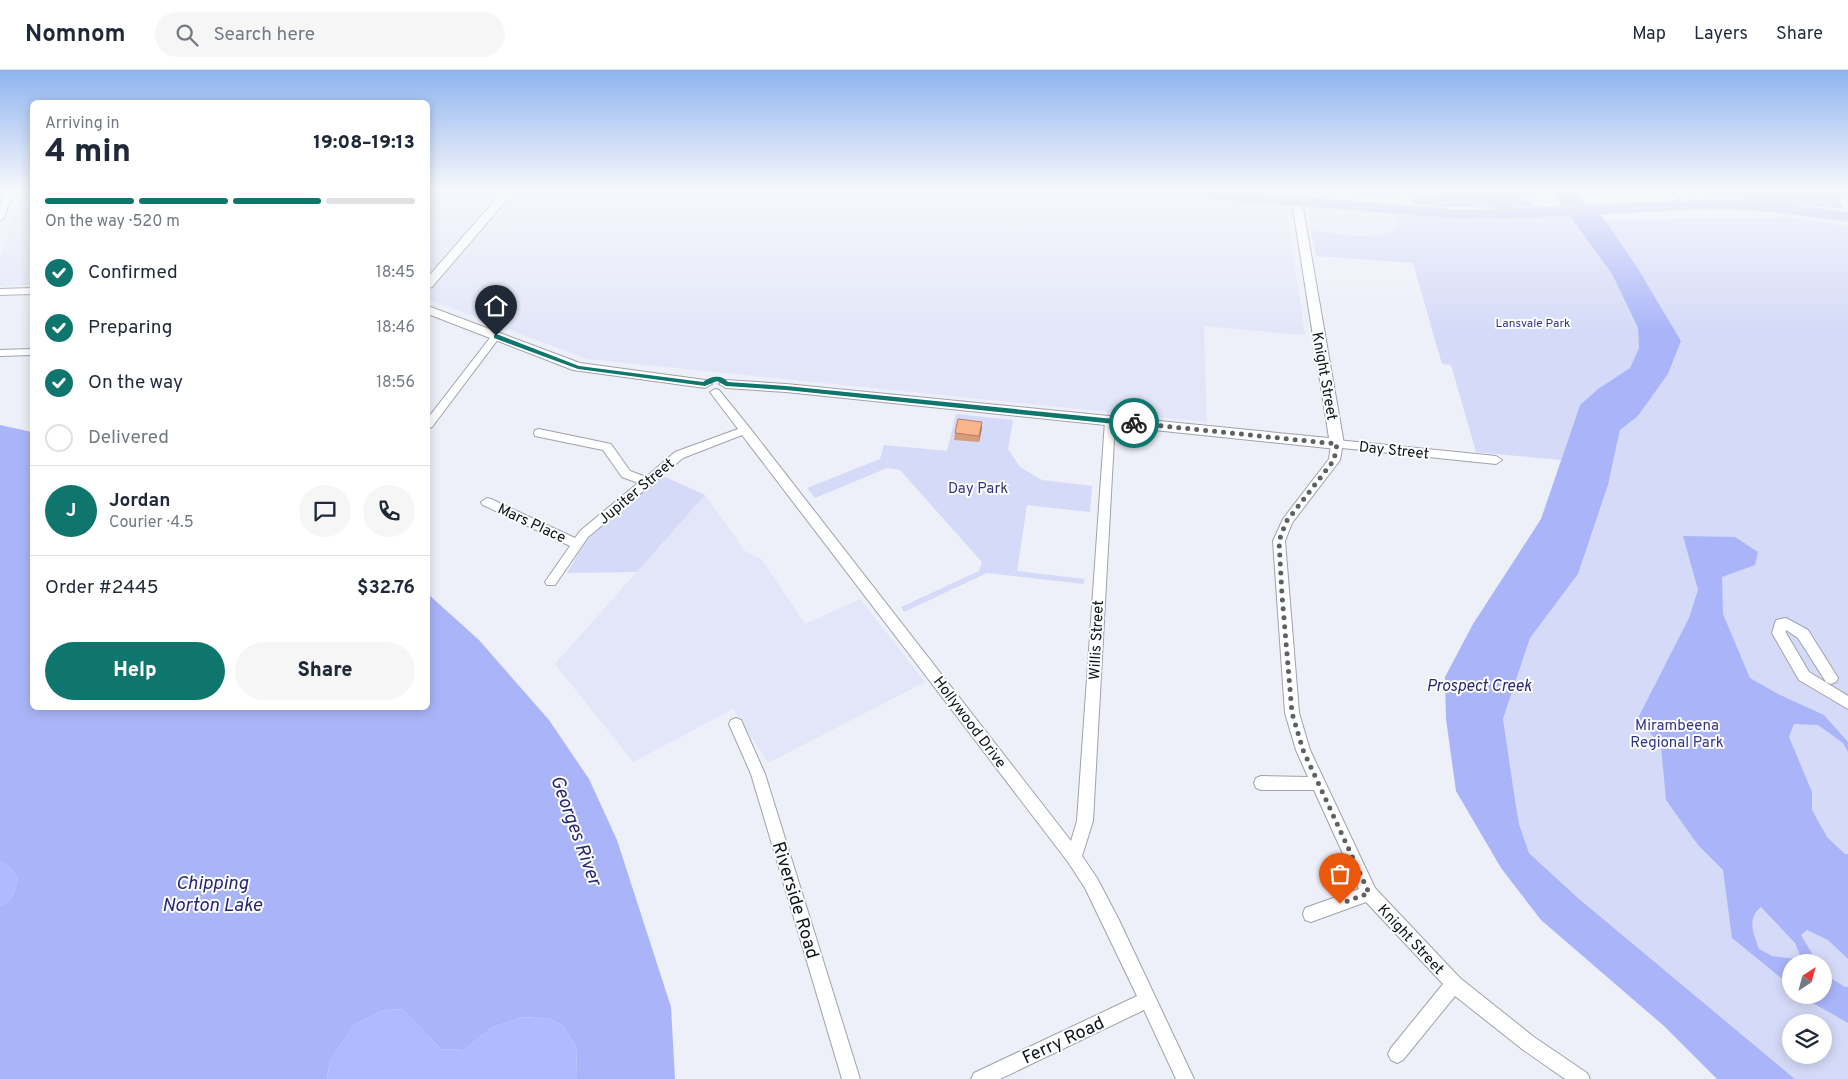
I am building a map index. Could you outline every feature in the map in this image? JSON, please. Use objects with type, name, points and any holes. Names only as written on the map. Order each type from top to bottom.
[{"type":"street","points":[[430,282],[469,237]]},
{"type":"street","name":"Knight Street","points":[[1302,237],[1337,444],[1334,460],[1286,522],[1279,541],[1292,713],[1303,750],[1369,893],[1454,984],[1528,1043],[1581,1079]]},
{"type":"street","points":[[0,292],[30,291]]},
{"type":"street","points":[[430,311],[578,367],[715,386]]},
{"type":"street","points":[[430,422],[496,336]]},
{"type":"street","points":[[0,353],[30,352]]},
{"type":"street","name":"Day Street","points":[[715,386],[786,388],[1496,460]]},
{"type":"street","name":"Hollywood Drive","points":[[715,386],[745,430],[1074,857],[1091,883],[1185,1079]]},
{"type":"street","name":"Willis Street","points":[[1074,857],[1085,821],[1110,421]]},
{"type":"street","name":"Jupiter Street","points":[[550,582],[584,534],[679,455],[745,430]]},
{"type":"street","points":[[539,433],[607,447],[626,474],[646,481]]},
{"type":"street","name":"Mars Place","points":[[487,502],[577,544]]},
{"type":"street","points":[[1830,678],[1803,634],[1786,623],[1781,624],[1779,633],[1804,676],[1848,703]]},
{"type":"street","name":"Riverside Road","points":[[736,724],[758,774],[851,1079]]},
{"type":"street","points":[[1261,783],[1319,784]]},
{"type":"street","points":[[1311,914],[1369,893]]},
{"type":"street","points":[[1397,1054],[1454,984]]},
{"type":"street","name":"Ferry Road","points":[[980,1079],[1147,1000]]},
{"type":"shaded area","points":[[7,237],[30,237],[30,285],[0,286],[0,257]]},
{"type":"shaded area","points":[[430,237],[1290,237],[1305,335],[1204,326],[1207,422],[587,359],[430,300]]},
{"type":"shaded area","points":[[705,495],[745,551],[762,560],[805,624],[860,599],[925,682],[768,763],[733,709],[633,762],[555,664]]},
{"type":"shaded area","points":[[0,861],[10,868],[18,878],[13,895],[0,906]]},
{"type":"shaded area","points":[[402,1009],[441,1049],[464,1050],[493,1027],[522,1017],[550,1019],[563,1026],[577,1048],[576,1079],[327,1079],[330,1060],[355,1024],[382,1011]]},
{"type":"green space","name":"Lansvale Park","points":[[1312,237],[1585,237],[1612,274],[1638,328],[1639,348],[1631,368],[1598,389],[1580,405],[1561,460],[1476,452],[1451,365],[1442,364],[1413,263],[1316,256]]},
{"type":"green space","name":"Mirambeena Regional Park","points":[[1617,237],[1848,237],[1848,1079],[1795,1079],[1578,898],[1529,853],[1519,824],[1503,719],[1530,637],[1578,574],[1608,485],[1620,430],[1638,416],[1668,374],[1681,341],[1637,267]]},
{"type":"green space","name":"Day Park","points":[[956,414],[1013,420],[1008,449],[1020,467],[1042,480],[1092,486],[1090,512],[1027,505],[1017,571],[1084,579],[1084,584],[987,573],[904,612],[901,607],[979,571],[982,562],[900,470],[887,468],[815,498],[807,488],[880,459],[884,445],[947,451]]},
{"type":"green space","points":[[661,475],[705,495],[637,572],[567,573],[583,545],[590,537]]},
{"type":"water","name":"Prospect Creek","points":[[1585,237],[1617,237],[1637,267],[1681,341],[1668,374],[1638,416],[1620,430],[1608,485],[1578,574],[1530,638],[1503,719],[1519,824],[1529,853],[1578,898],[1795,1079],[1717,1079],[1664,1026],[1541,920],[1501,868],[1456,791],[1446,719],[1445,677],[1473,624],[1541,519],[1580,405],[1598,389],[1630,368],[1639,348],[1638,328],[1612,274]]},
{"type":"water","name":"Chipping Norton Lake","points":[[0,425],[30,432],[30,710],[430,710],[430,596],[479,640],[549,720],[589,779],[617,840],[671,1007],[675,1079],[576,1079],[577,1048],[563,1026],[550,1019],[522,1017],[493,1027],[464,1050],[441,1049],[402,1009],[382,1011],[355,1024],[330,1060],[327,1079],[0,1079],[0,906],[13,895],[18,878],[10,868],[0,861]]},
{"type":"water","points":[[1683,536],[1735,537],[1758,552],[1755,565],[1722,577],[1723,614],[1750,678],[1778,694],[1824,715],[1848,742],[1848,752],[1843,743],[1818,725],[1794,724],[1789,737],[1812,792],[1812,810],[1827,837],[1845,854],[1848,854],[1848,959],[1828,940],[1807,930],[1801,935],[1812,954],[1800,954],[1795,943],[1761,907],[1756,912],[1752,922],[1755,938],[1759,949],[1772,956],[1782,957],[1782,979],[1732,938],[1723,870],[1698,845],[1666,800],[1661,746],[1638,718],[1689,618],[1698,590]]},
{"type":"water","points":[[1832,979],[1848,987],[1848,1023],[1815,1004],[1832,1004]]},
{"type":"building","points":[[958,419],[982,422],[979,436],[955,433]]},
{"type":"way so far","points":[[1134,423],[1337,444],[1334,460],[1286,522],[1279,541],[1292,713],[1303,750],[1369,893],[1340,904]]},
{"type":"route","points":[[496,336],[578,367],[705,384],[717,378],[723,380],[726,384],[786,388],[1134,423]]},
{"type":"water label","name":"Georges River","points":[[577,830]]}]
